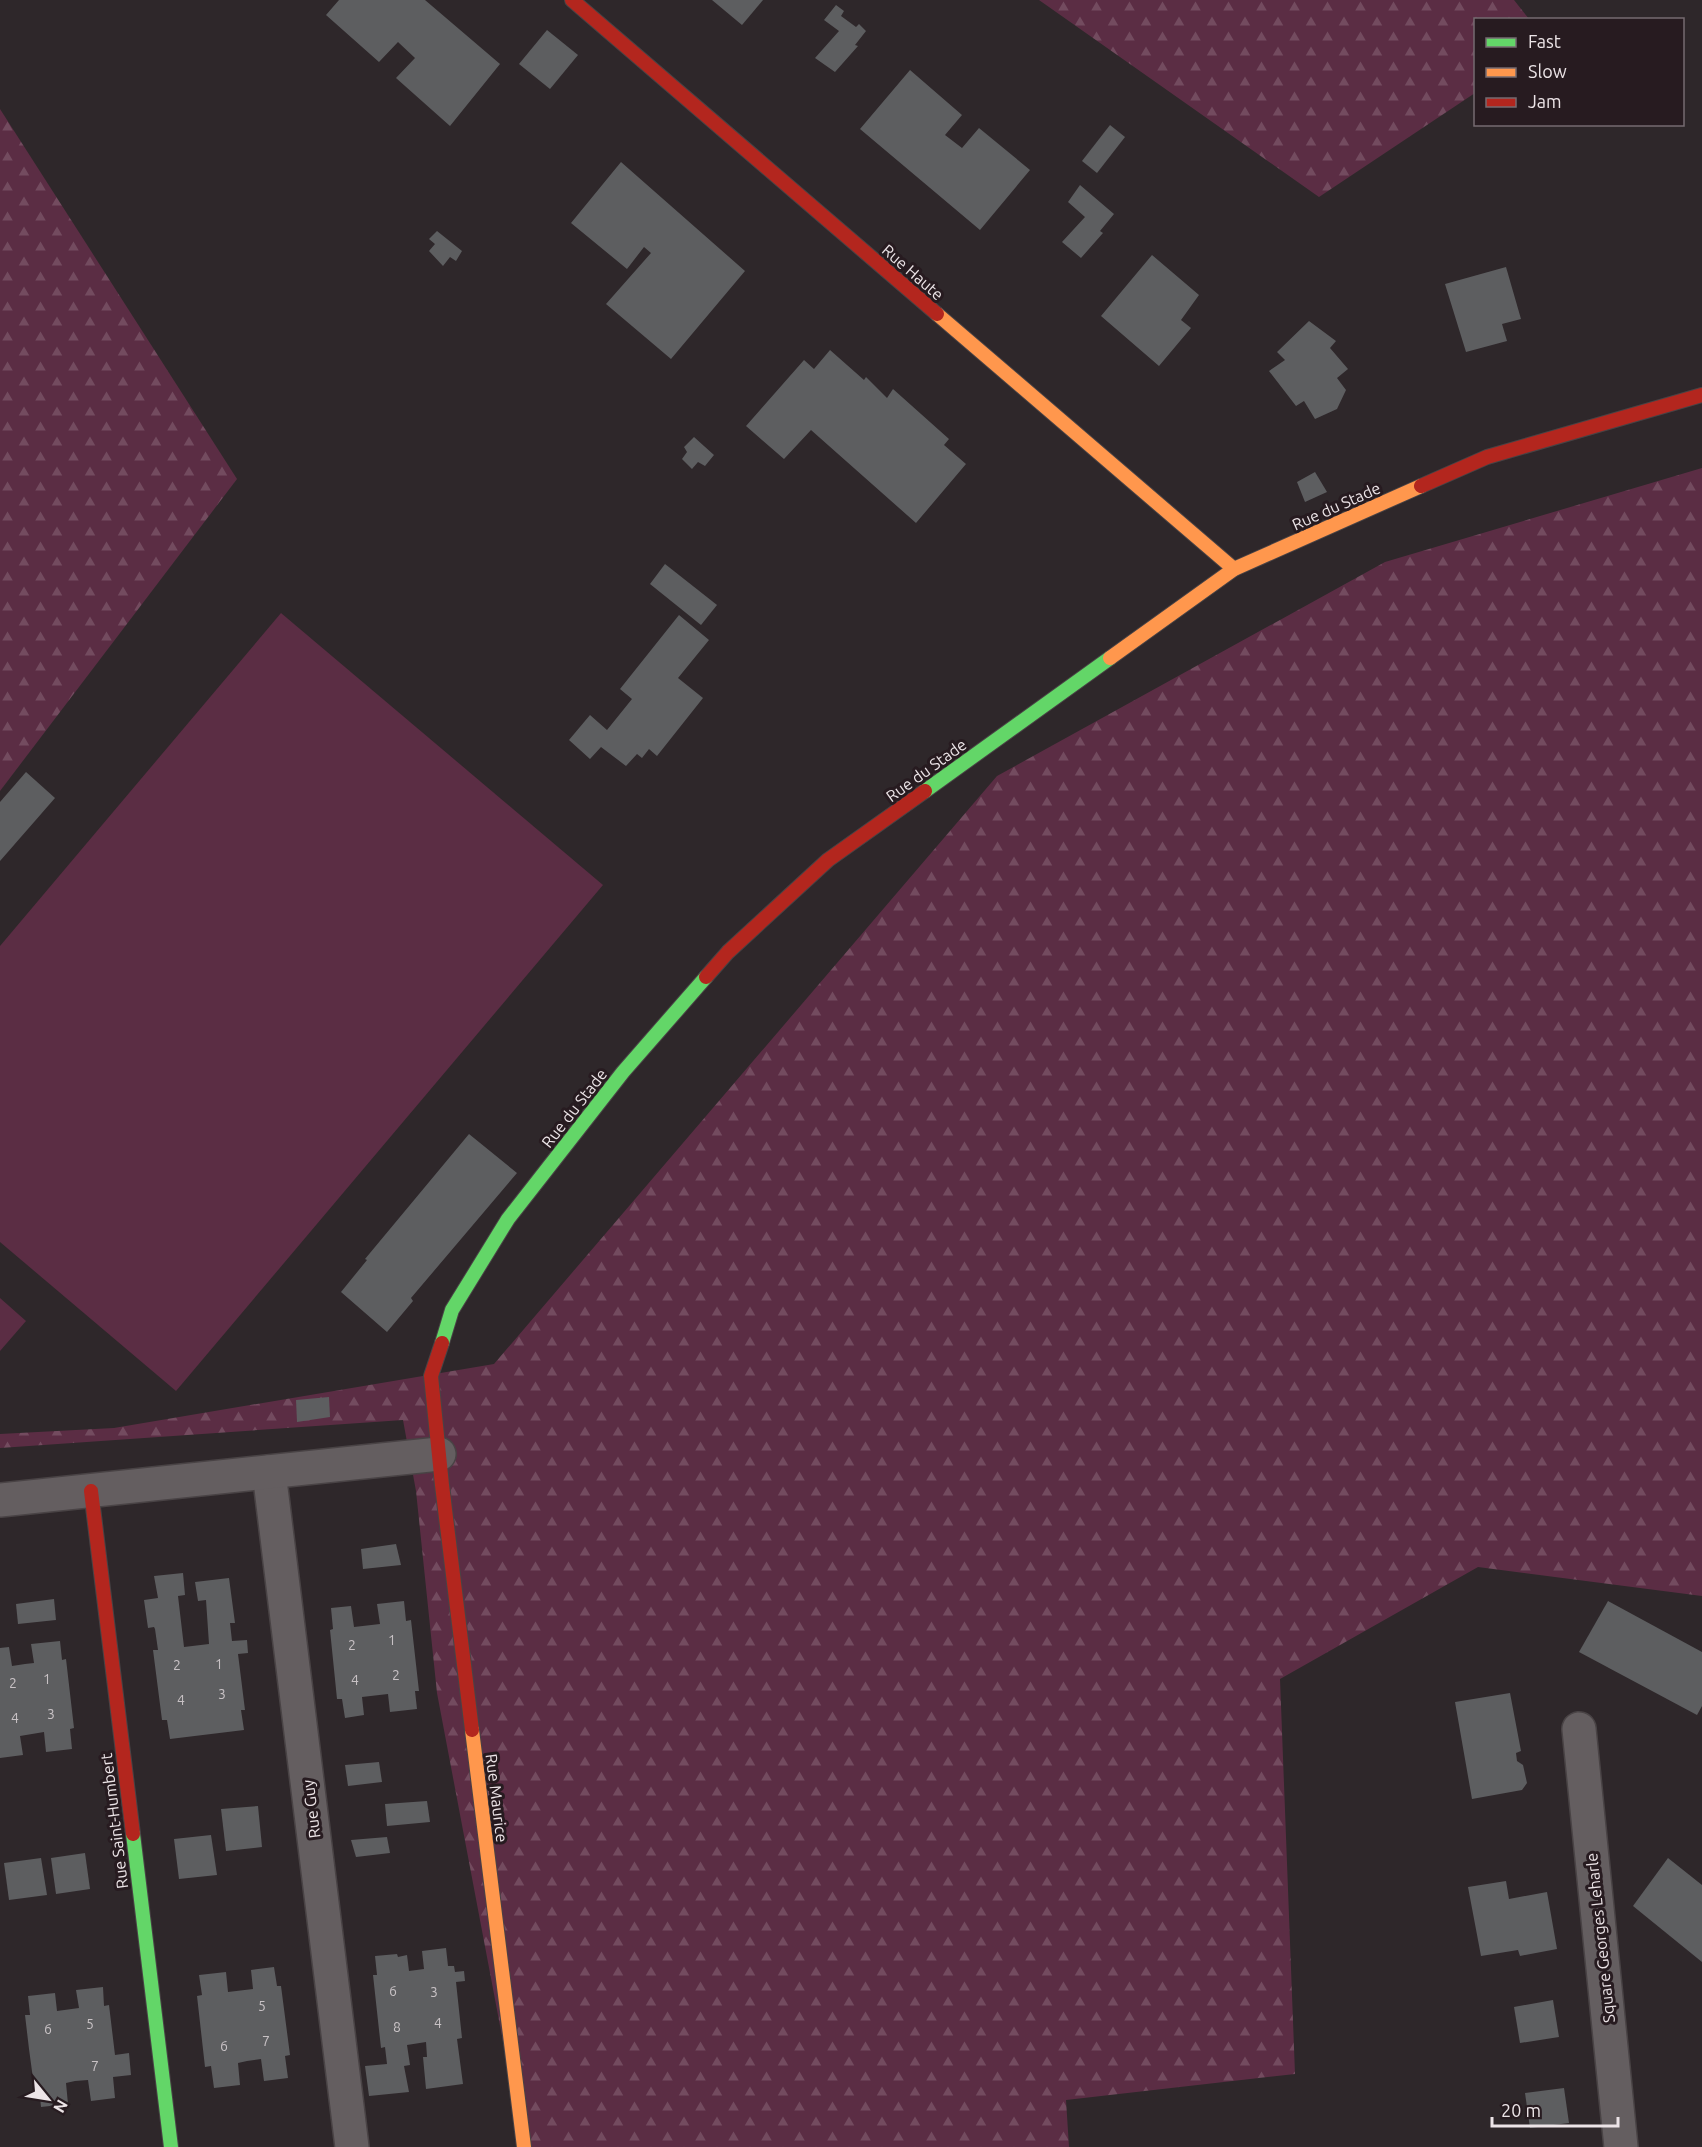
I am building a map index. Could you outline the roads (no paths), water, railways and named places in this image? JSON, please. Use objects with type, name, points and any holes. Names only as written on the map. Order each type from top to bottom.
[{"type":"street","name":"Rue Haute","points":[[572,0],[1234,569]]},
{"type":"street","name":"Rue du Stade","points":[[439,1454],[431,1376],[452,1310],[508,1219],[622,1072],[728,952],[828,860],[1234,569],[1487,457],[1702,394]]},
{"type":"street","points":[[0,1500],[439,1454]]},
{"type":"street","name":"Rue Maurice","points":[[439,1454],[524,2147]]},
{"type":"street","name":"Rue Guy","points":[[269,1472],[352,2147]]},
{"type":"street","name":"Rue Saint-Humbert","points":[[91,1491],[171,2147]]},
{"type":"street","name":"Square Georges Leharle","points":[[1579,1729],[1621,2147]]}]
